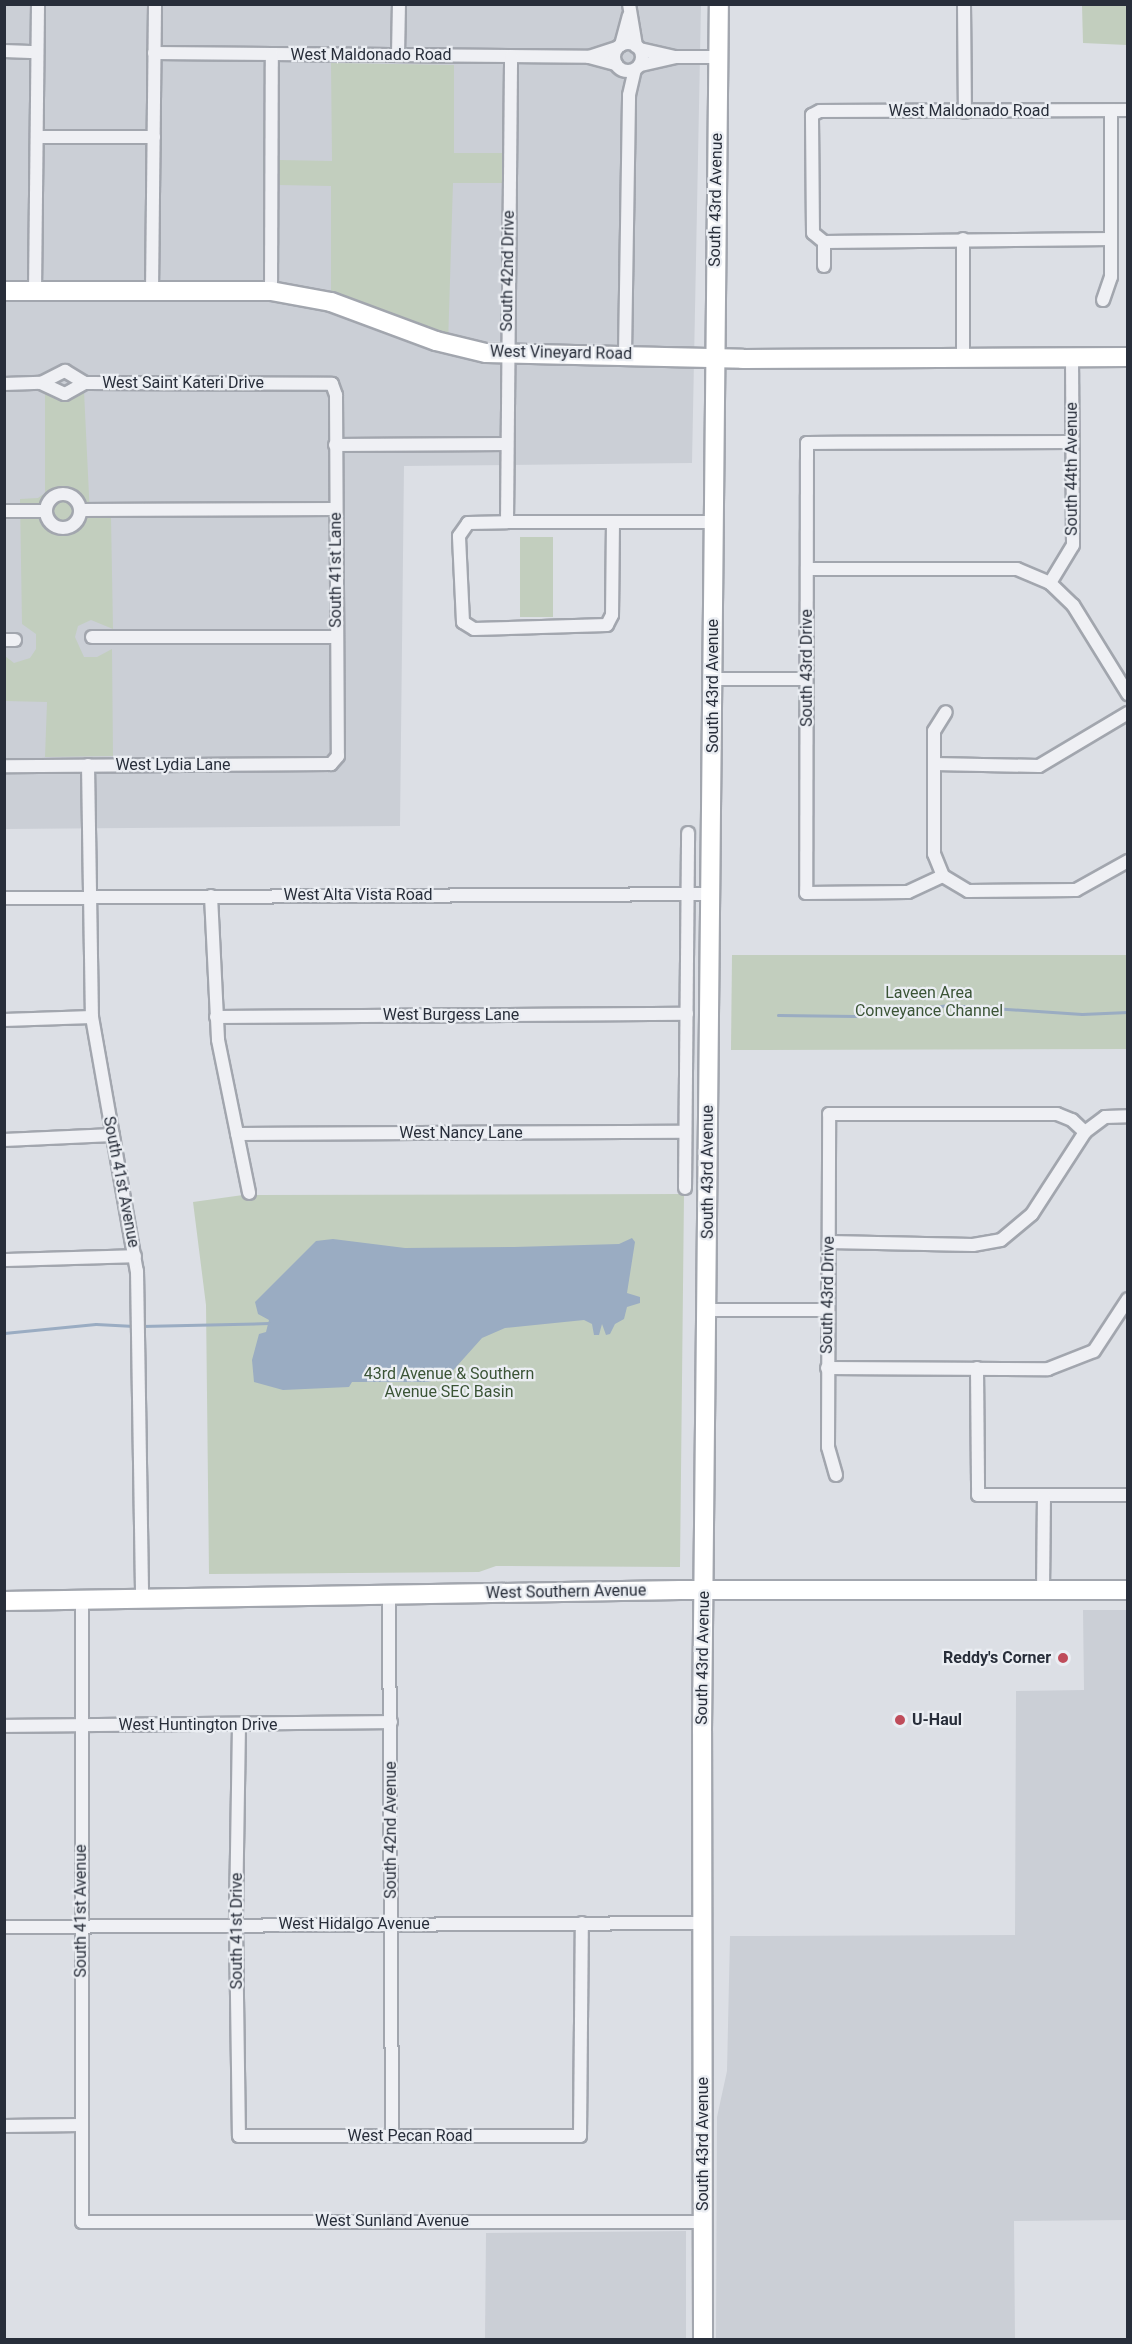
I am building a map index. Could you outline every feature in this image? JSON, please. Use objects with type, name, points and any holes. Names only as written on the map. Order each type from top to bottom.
[{"type":"main road","name":"South 43rd Avenue","points":[[703,2340],[703,1590],[708,1310],[719,4]]},
{"type":"main road","name":"West Vineyard Road","points":[[4,291],[271,291],[331,302],[460,348],[507,353],[963,359],[1128,357]]},
{"type":"main road","name":"West Southern Avenue","points":[[4,1601],[703,1590],[1128,1590]]},
{"type":"street","points":[[35,291],[38,4]]},
{"type":"street","points":[[152,292],[155,4]]},
{"type":"street","points":[[398,55],[399,4]]},
{"type":"street","points":[[964,4],[965,112]]},
{"type":"street","points":[[625,354],[629,95],[628,67],[619,47],[629,10]]},
{"type":"street","points":[[628,67],[638,47],[629,10]]},
{"type":"street","name":"West Maldonado Road","points":[[589,57],[619,47],[638,47],[675,57]]},
{"type":"street","points":[[4,51],[37,52]]},
{"type":"street","name":"West Maldonado Road","points":[[154,53],[589,57],[628,67],[675,57],[718,57]]},
{"type":"street","points":[[271,291],[272,54]]},
{"type":"street","name":"South 42nd Drive","points":[[507,522],[511,56]]},
{"type":"street","name":"West Maldonado Road","points":[[824,242],[813,233],[812,115],[820,111],[1128,110]]},
{"type":"street","points":[[1103,300],[1111,277],[1111,111]]},
{"type":"street","points":[[37,137],[154,137]]},
{"type":"street","points":[[963,239],[963,359]]},
{"type":"street","points":[[824,266],[824,242],[1112,239]]},
{"type":"street","name":"South 44th Avenue","points":[[1050,583],[1073,544],[1072,357]]},
{"type":"street","name":"West Saint Kateri Drive","points":[[4,384],[41,383],[65,371],[85,383],[332,384]]},
{"type":"street","points":[[41,383],[65,394],[85,383]]},
{"type":"street","name":"South 41st Lane","points":[[332,384],[336,395],[338,756]]},
{"type":"street","name":"South 43rd Drive","points":[[943,876],[908,892],[806,893],[807,443],[1072,442]]},
{"type":"street","points":[[335,445],[507,444]]},
{"type":"street","points":[[63,494],[78,502],[80,510],[78,519],[63,528],[48,519],[46,511],[54,496],[63,494]]},
{"type":"street","points":[[80,510],[336,509]]},
{"type":"street","points":[[4,511],[46,511]]},
{"type":"street","points":[[613,522],[612,615],[607,625],[469,628],[463,622],[460,530],[468,523],[507,522],[613,522],[714,522]]},
{"type":"street","points":[[807,569],[1017,568],[1050,583],[1073,605],[1128,694]]},
{"type":"street","points":[[92,637],[336,637]]},
{"type":"street","points":[[712,679],[807,680]]},
{"type":"street","points":[[946,712],[934,731],[934,854],[943,876],[968,891],[1076,890],[1128,861]]},
{"type":"street","points":[[934,764],[1039,766],[1128,713]]},
{"type":"street","name":"West Lydia Lane","points":[[4,766],[331,764],[338,756]]},
{"type":"street","name":"South 41st Avenue","points":[[88,765],[92,1017],[135,1256],[142,1600]]},
{"type":"street","name":"South 43rd Avenue","points":[[685,1188],[688,833]]},
{"type":"street","name":"West Alta Vista Road","points":[[4,898],[711,894]]},
{"type":"street","points":[[211,896],[216,1017],[249,1193]]},
{"type":"street","name":"West Burgess Lane","points":[[216,1017],[687,1014]]},
{"type":"street","points":[[4,1020],[92,1017]]},
{"type":"street","name":"South 43rd Drive","points":[[836,1475],[828,1447],[829,1114],[1057,1114],[1072,1119],[1085,1132]]},
{"type":"street","points":[[829,1242],[972,1245],[1001,1240],[1016,1230],[1032,1214],[1085,1132],[1105,1117],[1128,1116]]},
{"type":"street","name":"West Nancy Lane","points":[[237,1134],[685,1132]]},
{"type":"street","points":[[4,1140],[113,1135]]},
{"type":"street","points":[[4,1260],[135,1256]]},
{"type":"street","points":[[827,1368],[1048,1369],[1094,1351],[1128,1299]]},
{"type":"street","points":[[708,1310],[827,1310]]},
{"type":"street","points":[[977,1368],[978,1495],[1128,1495]]},
{"type":"street","points":[[1044,1496],[1044,1590]]},
{"type":"street","name":"South 42nd Avenue","points":[[389,1596],[392,2136]]},
{"type":"street","name":"South 41st Avenue","points":[[82,1601],[82,2222]]},
{"type":"street","name":"West Huntington Drive","points":[[4,1726],[391,1722]]},
{"type":"street","name":"South 41st Drive","points":[[239,1725],[236,1925],[239,2136]]},
{"type":"street","name":"West Pecan Road","points":[[239,2136],[580,2136],[582,1923]]},
{"type":"street","name":"West Hidalgo Avenue","points":[[4,1927],[703,1923]]},
{"type":"street","points":[[4,2126],[81,2126]]},
{"type":"street","name":"West Sunland Avenue","points":[[82,2222],[703,2222]]},
{"type":"shaded area","points":[[4,5],[701,5],[692,463],[404,466],[400,826],[5,829]]},
{"type":"shaded area","points":[[1083,1610],[1127,1610],[1127,2220],[1014,2221],[1015,2339],[716,2339],[717,2117],[727,2071],[730,1936],[1015,1935],[1016,1691],[1084,1690]]},
{"type":"shaded area","points":[[686,2231],[686,2339],[485,2339],[486,2233]]},
{"type":"green space","points":[[1082,5],[1127,5],[1127,45],[1083,43]]},
{"type":"green space","points":[[331,63],[454,65],[454,153],[504,153],[503,183],[453,183],[448,345],[331,302],[331,186],[278,185],[279,160],[332,161]]},
{"type":"green space","points":[[45,390],[60,397],[73,398],[84,391],[90,516],[111,517],[113,629],[91,620],[78,626],[75,637],[84,657],[97,657],[112,649],[113,756],[45,757],[47,702],[5,701],[5,656],[14,663],[30,658],[36,649],[36,634],[22,624],[20,499],[38,498],[45,493]]},
{"type":"green space","points":[[520,537],[553,537],[553,617],[520,617]]},
{"type":"green space","name":"Laveen Area Conveyance Channel","points":[[732,955],[1127,955],[1127,1049],[731,1050]]},
{"type":"green space","name":"43rd Avenue & Southern Avenue SEC Basin","points":[[684,1194],[680,1567],[496,1566],[479,1572],[209,1574],[206,1305],[193,1202],[243,1195]]},
{"type":"water","points":[[632,1238],[635,1242],[627,1293],[640,1297],[640,1303],[627,1307],[624,1319],[615,1324],[610,1334],[606,1335],[602,1324],[599,1335],[594,1335],[592,1324],[584,1320],[505,1328],[482,1338],[448,1376],[428,1382],[352,1382],[349,1387],[283,1390],[254,1382],[252,1360],[259,1334],[266,1332],[269,1320],[258,1314],[255,1302],[316,1241],[333,1239],[405,1248],[514,1247],[619,1244]]},
{"type":"waterway","points":[[778,1015],[855,1016],[949,1005],[1082,1014],[1128,1012]]},
{"type":"waterway","points":[[141,1326],[269,1323]]},
{"type":"waterway","points":[[4,1333],[96,1324],[134,1326]]},
{"type":"place","name":"Reddy's Corner","points":[[1063,1658]]},
{"type":"place","name":"U-Haul","points":[[900,1720]]}]
